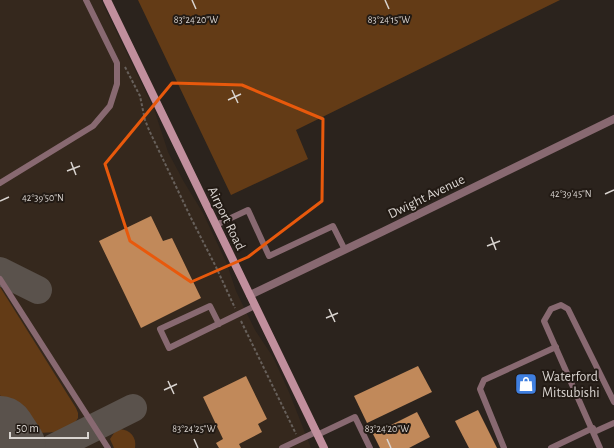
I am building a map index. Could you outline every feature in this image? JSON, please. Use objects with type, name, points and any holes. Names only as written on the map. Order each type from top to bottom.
[{"type":"street","name":"Airport Road","points":[[107,0],[324,448]]},
{"type":"street","name":"Dwight Avenue","points":[[250,295],[614,119]]},
{"type":"lane","points":[[0,183],[93,126],[110,106],[117,84],[117,63],[86,0]]},
{"type":"lane","points":[[216,225],[248,210],[270,256],[333,226],[344,250]]},
{"type":"lane","points":[[0,279],[108,448]]},
{"type":"lane","points":[[600,448],[544,321],[551,309],[561,304],[568,309],[614,402]]},
{"type":"lane","points":[[219,324],[210,306],[160,329],[169,348],[238,315],[255,306]]},
{"type":"lane","points":[[504,448],[480,389],[484,380],[556,347]]},
{"type":"lane","points":[[282,448],[355,417],[370,448]]},
{"type":"lane","points":[[551,448],[593,430],[614,424]]},
{"type":"path","points":[[123,61],[140,96],[145,120],[149,130],[299,440]]},
{"type":"highlighted area","points":[[172,83],[242,85],[323,119],[322,201],[248,257],[191,282],[130,241],[105,164]]},
{"type":"shaded area","points":[[0,0],[101,0],[154,109],[168,152],[203,213],[227,264],[236,291],[255,330],[273,357],[289,392],[311,448],[0,448]]},
{"type":"shaded area","points":[[138,0],[560,0],[296,130],[308,159],[231,195]]},
{"type":"shaded area","points":[[0,287],[76,408],[78,418],[74,424],[67,428],[57,432],[32,432],[18,423],[0,395]]},
{"type":"shaded area","points":[[120,429],[127,431],[134,437],[135,448],[114,448],[110,439],[116,430]]},
{"type":"building","points":[[151,216],[163,241],[172,238],[201,298],[141,328],[99,241]]},
{"type":"building","points":[[418,366],[432,392],[367,423],[354,396]]},
{"type":"building","points":[[246,376],[267,419],[258,424],[262,432],[239,444],[241,448],[219,448],[216,443],[223,439],[203,397]]},
{"type":"building","points":[[478,410],[497,448],[469,448],[455,421]]},
{"type":"building","points":[[417,412],[430,437],[409,448],[380,448],[373,434]]},
{"type":"taxiway","points":[[0,271],[38,290]]},
{"type":"taxiway","points":[[53,448],[133,408]]},
{"type":"runway","points":[[0,431],[11,448]]},
{"type":"place","name":"Waterford Mitsubishi","points":[[526,384]]}]
